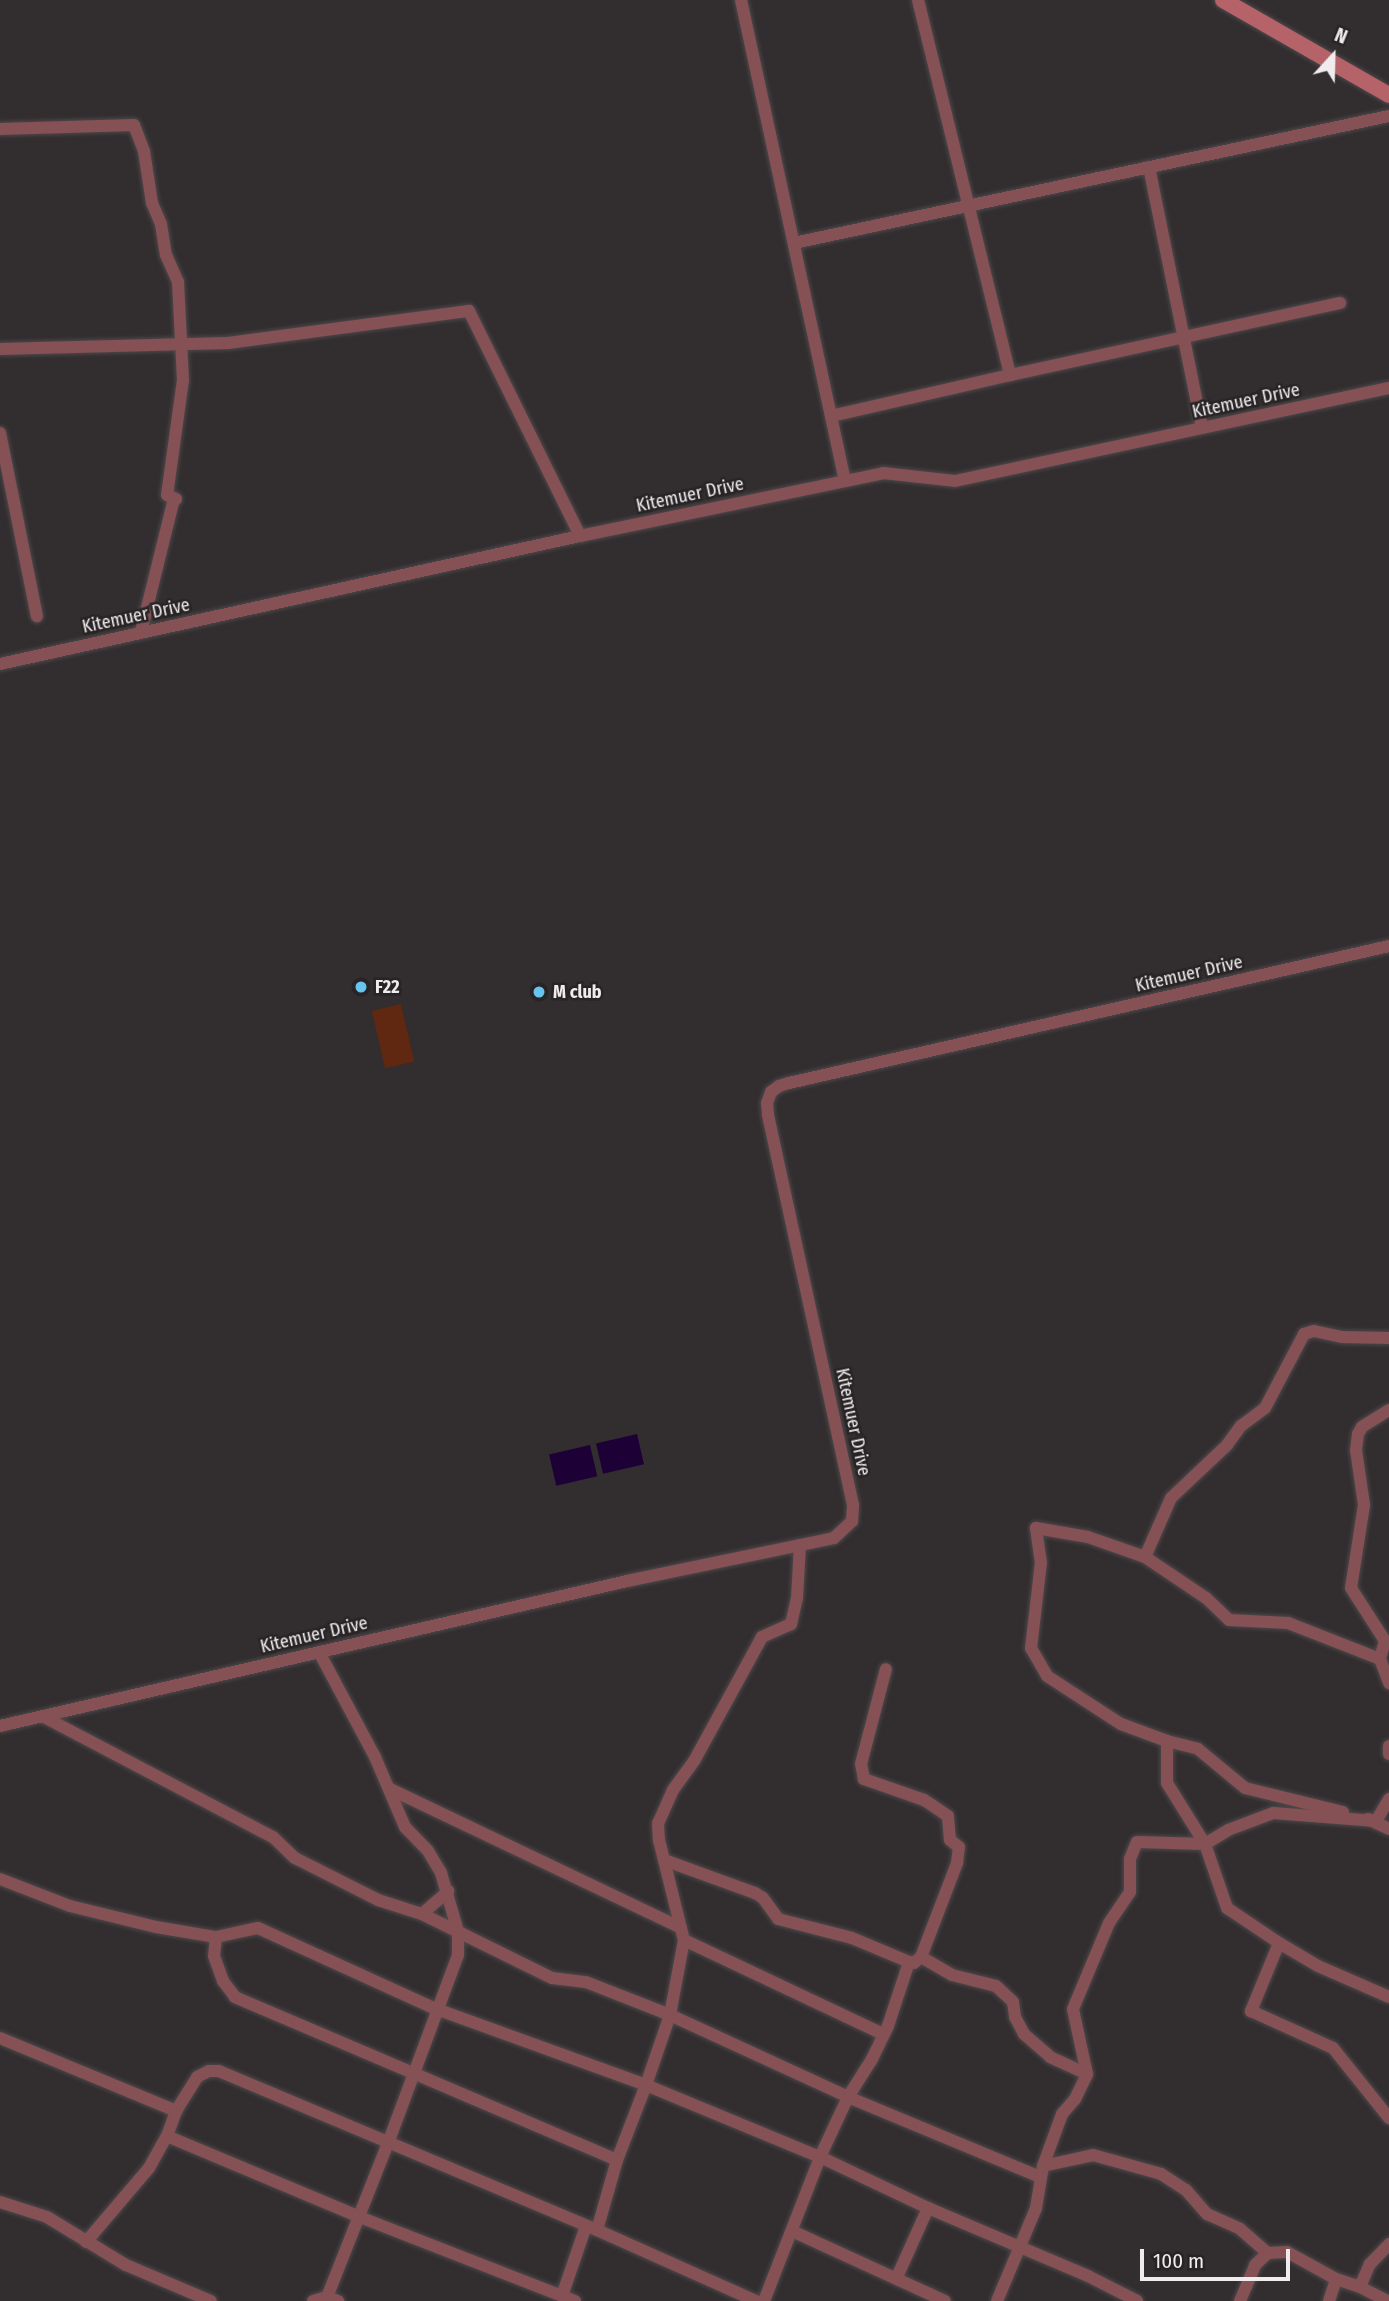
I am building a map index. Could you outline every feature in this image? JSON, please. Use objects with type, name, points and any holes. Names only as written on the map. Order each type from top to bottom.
[{"type":"street","points":[[741,0],[845,481]]},
{"type":"street","points":[[918,0],[1010,375]]},
{"type":"street","points":[[1223,0],[1389,96]]},
{"type":"street","points":[[794,243],[1389,116]]},
{"type":"street","points":[[0,129],[134,125],[144,151],[152,203],[161,224],[166,255],[178,282],[183,380],[168,480],[167,495],[175,499],[141,632]]},
{"type":"street","points":[[1149,167],[1202,428]]},
{"type":"street","points":[[831,416],[1340,303]]},
{"type":"street","points":[[0,349],[183,344],[302,335],[469,311],[580,536]]},
{"type":"street","name":"Kitemuer Drive","points":[[0,664],[580,536],[883,473],[955,481],[1389,388]]},
{"type":"street","points":[[0,433],[37,616]]},
{"type":"street","name":"Kitemuer Drive","points":[[0,1726],[834,1538],[845,1531],[852,1521],[853,1505],[768,1114],[767,1103],[771,1092],[789,1083],[1389,946]]},
{"type":"street","points":[[1145,1557],[1171,1498],[1227,1445],[1241,1426],[1265,1408],[1304,1334],[1314,1331],[1342,1337],[1389,1338]]},
{"type":"street","points":[[1389,1410],[1362,1427],[1357,1434],[1356,1450],[1364,1505],[1351,1588],[1387,1642],[1380,1659],[1389,1683]]},
{"type":"street","points":[[1380,1659],[1288,1623],[1229,1620],[1206,1598],[1145,1557],[1088,1537],[1036,1528],[1041,1562],[1031,1648],[1044,1665],[1047,1676],[1121,1724],[1198,1749],[1245,1788],[1376,1821],[1389,1829]]},
{"type":"street","points":[[562,2296],[618,2160],[670,2015],[682,1934],[658,1823],[669,1798],[694,1761],[762,1637],[791,1624],[797,1598],[800,1545]]},
{"type":"street","points":[[313,2301],[331,2300],[357,2216],[388,2143],[458,1955],[457,1931],[448,1891],[428,1851],[405,1827],[390,1789],[319,1652]]},
{"type":"street","points":[[764,2301],[820,2157],[848,2097],[883,2035],[957,1863],[959,1847],[950,1840],[948,1816],[924,1800],[864,1779],[861,1764],[887,1668]]},
{"type":"street","points":[[44,1717],[273,1837],[295,1858],[378,1900],[422,1914],[552,1978],[586,1982],[670,2015],[848,2097],[1042,2171],[1093,2155],[1161,2174],[1186,2190],[1207,2214],[1240,2229],[1268,2253]]},
{"type":"street","points":[[1167,1741],[1167,1783],[1205,1844],[1227,1908],[1279,1944],[1318,1966],[1389,1997]]},
{"type":"street","points":[[1389,1746],[1389,1754]]},
{"type":"street","points":[[390,1789],[883,2035]]},
{"type":"street","points":[[1376,1821],[1389,1799]]},
{"type":"street","points":[[997,2301],[1035,2208],[1042,2171],[1062,2114],[1075,2099],[1087,2074],[1073,2009],[1109,1923],[1129,1892],[1130,1859],[1137,1842],[1205,1844],[1227,1830],[1273,1813],[1376,1821]]},
{"type":"street","points":[[664,1860],[755,1893],[763,1898],[778,1919],[852,1938],[915,1959],[952,1975],[996,1986],[1013,2002],[1015,2017],[1024,2034],[1050,2057],[1087,2074]]},
{"type":"street","points":[[0,1879],[70,1906],[156,1927],[216,1937],[258,1928],[436,2009],[646,2085],[820,2157],[928,2208],[1088,2276],[1137,2301]]},
{"type":"street","points":[[422,1914],[448,1891]]},
{"type":"street","points":[[216,1937],[214,1956],[223,1980],[235,1997],[618,2160]]},
{"type":"street","points":[[1279,1944],[1251,2011],[1333,2048],[1389,2118]]},
{"type":"street","points":[[0,2038],[176,2111]]},
{"type":"street","points":[[86,2242],[139,2182],[167,2136],[176,2111],[197,2077],[209,2071],[219,2071],[591,2228],[756,2301]]},
{"type":"street","points":[[167,2136],[357,2216],[575,2301]]},
{"type":"street","points":[[0,2202],[47,2217],[125,2265],[211,2301]]},
{"type":"street","points":[[897,2277],[928,2208]]},
{"type":"street","points":[[792,2231],[945,2301]]},
{"type":"street","points":[[1360,2287],[1370,2264],[1389,2245]]},
{"type":"street","points":[[1240,2301],[1255,2265],[1268,2253],[1287,2252],[1336,2279],[1388,2301]]},
{"type":"street","points":[[1329,2301],[1336,2279]]},
{"type":"shaded area","points":[[401,1004],[414,1061],[385,1068],[372,1011]]},
{"type":"shaded area","points":[[637,1434],[644,1464],[603,1474],[596,1443]]},
{"type":"shaded area","points":[[590,1445],[597,1476],[556,1486],[549,1454]]},
{"type":"place","name":"F22","points":[[361,987]]},
{"type":"place","name":"M club","points":[[539,992]]}]
